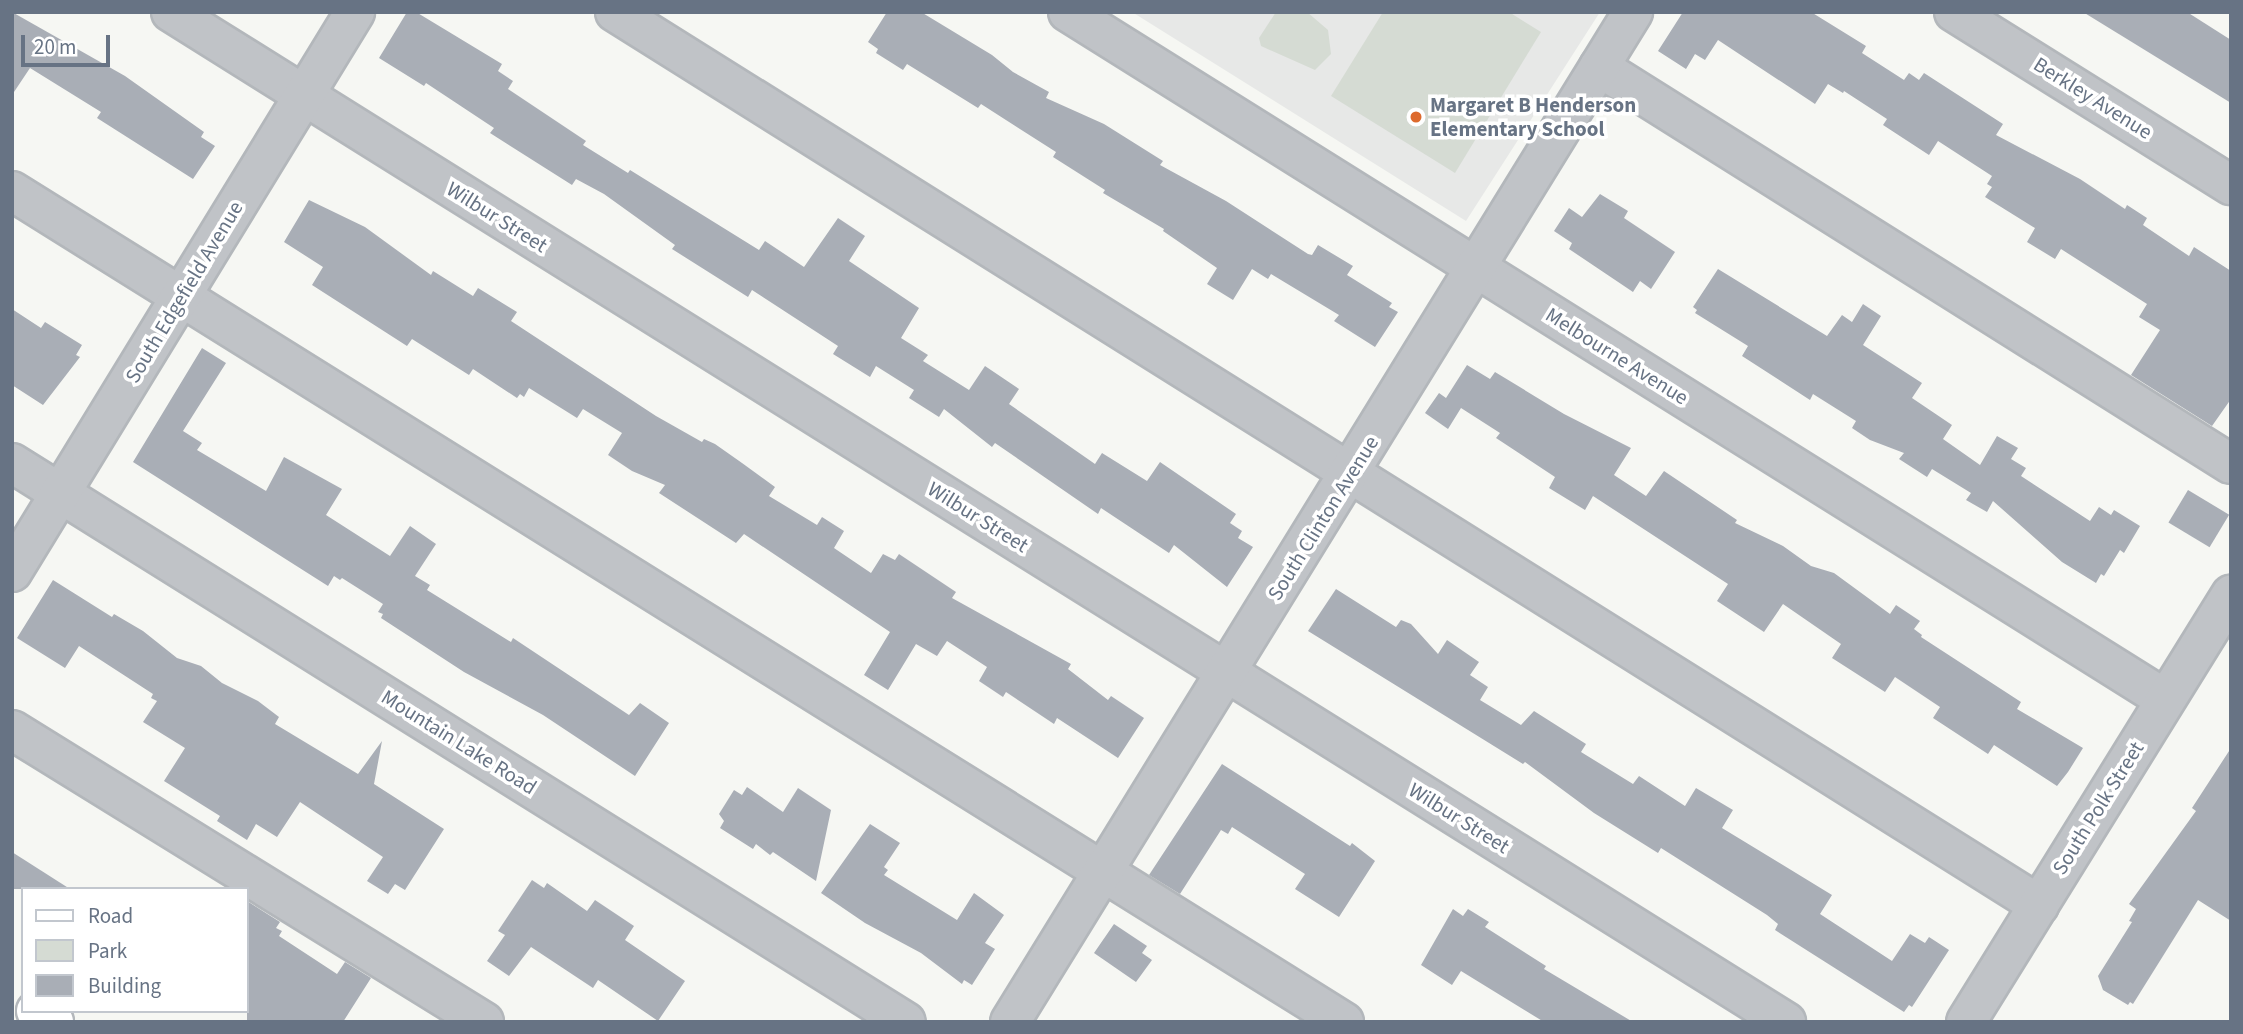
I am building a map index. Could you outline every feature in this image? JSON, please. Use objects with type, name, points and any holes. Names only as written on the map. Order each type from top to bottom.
[{"type":"street","name":"Wilbur Street","points":[[171,12],[1786,1022]]},
{"type":"street","name":"South Edgefield Avenue","points":[[12,572],[355,12]]},
{"type":"street","points":[[615,12],[2039,905]]},
{"type":"street","name":"Melbourne Avenue","points":[[1068,12],[2165,699]]},
{"type":"street","name":"South Clinton Avenue","points":[[1010,1022],[1633,12]]},
{"type":"street","name":"Berkley Avenue","points":[[1954,12],[2231,184]]},
{"type":"street","points":[[1599,67],[2231,464]]},
{"type":"street","points":[[12,191],[1344,1022]]},
{"type":"street","name":"Mountain Lake Road","points":[[12,463],[906,1022]]},
{"type":"street","name":"South Polk Street","points":[[1966,1022],[2231,595]]},
{"type":"street","points":[[12,730],[484,1022]]},
{"type":"shaded area","name":"Margaret B Henderson Elementary School","points":[[1132,12],[1600,12],[1466,221]]},
{"type":"green space","points":[[1276,12],[1307,12],[1328,30],[1331,54],[1315,70],[1261,46],[1259,38]]},
{"type":"green space","points":[[1383,12],[1509,12],[1541,32],[1455,173],[1331,96]]},
{"type":"building","points":[[12,12],[125,76],[204,132],[201,137],[215,146],[193,179],[97,118],[101,112],[30,68],[12,95]]},
{"type":"building","points":[[407,12],[416,12],[502,64],[498,71],[513,81],[508,89],[586,141],[583,145],[628,173],[630,170],[759,250],[765,241],[804,267],[838,218],[865,236],[849,261],[919,308],[901,338],[928,355],[923,361],[969,390],[985,366],[1019,389],[1009,404],[1095,464],[1102,453],[1147,481],[1160,462],[1236,514],[1230,523],[1242,531],[1238,538],[1253,547],[1227,587],[1174,545],[1169,553],[1101,508],[1098,514],[995,443],[992,447],[944,409],[939,417],[909,398],[914,390],[876,366],[870,377],[833,354],[838,346],[752,290],[748,297],[672,249],[675,245],[604,194],[576,179],[572,185],[490,133],[494,128],[426,83],[424,86],[379,58]]},
{"type":"building","points":[[887,12],[921,12],[992,55],[1013,72],[1049,92],[1046,98],[1104,124],[1163,161],[1160,165],[1226,201],[1308,254],[1312,255],[1318,245],[1353,266],[1347,275],[1392,303],[1389,307],[1398,312],[1375,347],[1334,321],[1339,315],[1271,274],[1268,279],[1252,269],[1233,300],[1207,284],[1217,268],[1163,231],[1164,229],[1103,193],[1105,190],[1053,157],[1056,152],[981,104],[978,108],[907,64],[903,70],[876,53],[878,49],[868,42]]},
{"type":"building","points":[[1683,12],[1811,12],[1866,46],[1862,53],[1904,80],[1909,73],[1919,80],[1924,73],[2003,124],[1996,135],[2080,179],[2125,209],[2127,205],[2147,218],[2143,225],[2189,256],[2194,247],[2231,271],[2231,399],[2212,426],[2131,375],[2160,330],[2139,317],[2147,304],[2061,249],[2055,259],[2027,242],[2035,228],[1985,197],[1992,187],[1987,184],[1992,176],[1938,141],[1929,155],[1883,125],[1887,119],[1844,91],[1843,93],[1828,84],[1815,104],[1718,40],[1705,60],[1695,54],[1686,69],[1658,51]]},
{"type":"building","points":[[2083,12],[2187,12],[2231,40],[2231,103]]},
{"type":"building","points":[[1600,194],[1628,211],[1624,218],[1675,252],[1651,289],[1640,281],[1633,292],[1569,249],[1572,243],[1554,231],[1569,208],[1582,217]]},
{"type":"building","points":[[309,200],[365,227],[431,275],[433,271],[473,296],[478,288],[517,312],[511,321],[656,416],[702,442],[704,439],[715,444],[775,487],[769,496],[817,525],[822,517],[844,531],[834,548],[871,573],[883,554],[895,560],[899,554],[956,592],[952,598],[1071,664],[1068,669],[1108,700],[1111,696],[1144,718],[1118,758],[1057,718],[1054,724],[1006,692],[1003,697],[979,681],[987,667],[947,641],[937,656],[916,644],[888,690],[864,675],[890,632],[744,534],[736,543],[659,493],[665,485],[632,471],[608,455],[622,433],[583,409],[577,418],[529,388],[524,397],[520,394],[517,398],[473,369],[469,375],[412,339],[407,346],[312,285],[323,267],[284,242]]},
{"type":"building","points":[[1718,269],[1827,336],[1842,315],[1852,322],[1863,304],[1881,316],[1863,345],[1922,383],[1912,398],[1952,425],[1943,439],[1980,465],[1997,436],[2018,448],[2011,459],[2026,468],[2021,476],[2090,521],[2099,507],[2111,515],[2114,510],[2140,526],[2124,553],[2120,550],[2104,576],[2101,574],[2096,583],[2062,562],[1993,501],[1987,512],[1966,500],[1971,493],[1932,469],[1927,477],[1899,459],[1904,453],[1870,440],[1852,428],[1856,421],[1813,394],[1810,400],[1742,356],[1748,346],[1695,313],[1697,310],[1693,307]]},
{"type":"building","points":[[12,309],[41,328],[45,322],[82,345],[76,355],[80,357],[43,405],[12,385]]},
{"type":"building","points":[[202,348],[226,363],[183,431],[202,443],[197,450],[266,491],[284,457],[342,489],[326,515],[390,556],[410,526],[436,544],[415,576],[430,585],[427,590],[511,642],[513,638],[629,715],[640,703],[669,723],[635,776],[543,715],[464,672],[381,618],[383,614],[378,612],[383,604],[342,578],[340,580],[334,576],[328,586],[133,462]]},
{"type":"building","points":[[1467,365],[1490,379],[1495,372],[1564,414],[1631,448],[1614,475],[1646,496],[1664,471],[1737,520],[1735,523],[1783,546],[1811,566],[1834,573],[1890,614],[1896,605],[1920,621],[1914,629],[1921,637],[2021,702],[2017,709],[2083,748],[2068,772],[2057,786],[1994,745],[1988,754],[1933,718],[1940,707],[1895,677],[1885,692],[1832,658],[1841,644],[1783,604],[1764,632],[1717,601],[1728,584],[1593,496],[1585,510],[1549,488],[1555,477],[1496,438],[1500,433],[1461,408],[1448,429],[1425,413],[1439,393],[1446,398]]},
{"type":"building","points":[[2188,490],[2229,515],[2210,547],[2168,523]]},
{"type":"building","points":[[53,580],[112,617],[114,614],[143,631],[177,658],[201,666],[222,683],[258,701],[279,717],[275,724],[358,774],[382,741],[374,784],[444,829],[405,890],[395,884],[388,894],[367,881],[383,857],[300,802],[277,837],[256,824],[247,840],[217,821],[220,816],[164,781],[185,748],[143,722],[157,701],[151,698],[153,694],[79,646],[65,668],[17,638]]},
{"type":"building","points":[[1336,589],[1396,627],[1401,620],[1411,624],[1438,654],[1447,640],[1479,662],[1470,675],[1488,687],[1480,700],[1521,725],[1534,711],[1586,744],[1581,752],[1633,784],[1639,776],[1685,806],[1696,788],[1733,810],[1722,828],[1832,895],[1820,914],[1892,961],[1910,934],[1925,943],[1929,937],[1949,950],[1912,1007],[1909,1005],[1904,1012],[1775,930],[1778,924],[1767,915],[1661,848],[1658,853],[1594,813],[1525,762],[1523,764],[1308,631]]},
{"type":"building","points":[[2231,748],[2231,921],[2198,900],[2133,1004],[2130,1002],[2128,1005],[2103,990],[2098,976],[2132,922],[2129,921],[2136,909],[2129,904],[2196,811],[2192,808]]},
{"type":"building","points":[[1222,764],[1350,846],[1352,843],[1375,861],[1339,917],[1295,889],[1305,874],[1232,827],[1228,834],[1221,830],[1180,894],[1149,875]]},
{"type":"building","points":[[747,787],[783,812],[798,788],[831,810],[816,881],[773,852],[770,855],[756,844],[753,849],[720,828],[724,821],[719,814],[734,790],[742,795]]},
{"type":"building","points":[[870,824],[900,843],[884,867],[888,870],[884,875],[957,920],[974,893],[1004,915],[985,943],[995,949],[972,985],[964,980],[962,984],[921,953],[865,923],[821,893]]},
{"type":"building","points":[[12,852],[67,887],[21,887],[12,889]]},
{"type":"building","points":[[532,880],[544,888],[547,883],[587,911],[595,900],[634,926],[625,940],[685,981],[658,1021],[598,980],[593,988],[531,947],[509,976],[487,961],[505,935],[498,931]]},
{"type":"building","points":[[248,902],[280,922],[276,928],[282,931],[279,936],[337,974],[345,962],[371,978],[343,1022],[247,1022]]},
{"type":"building","points":[[1453,909],[1463,916],[1468,909],[1489,922],[1485,927],[1546,966],[1544,969],[1633,1022],[1544,1022],[1461,971],[1452,985],[1421,965]]},
{"type":"building","points":[[1114,924],[1147,946],[1142,953],[1152,960],[1136,982],[1094,953]]},
{"type":"place","name":"Margaret B Henderson Elementary School","points":[[1416,117]]}]
